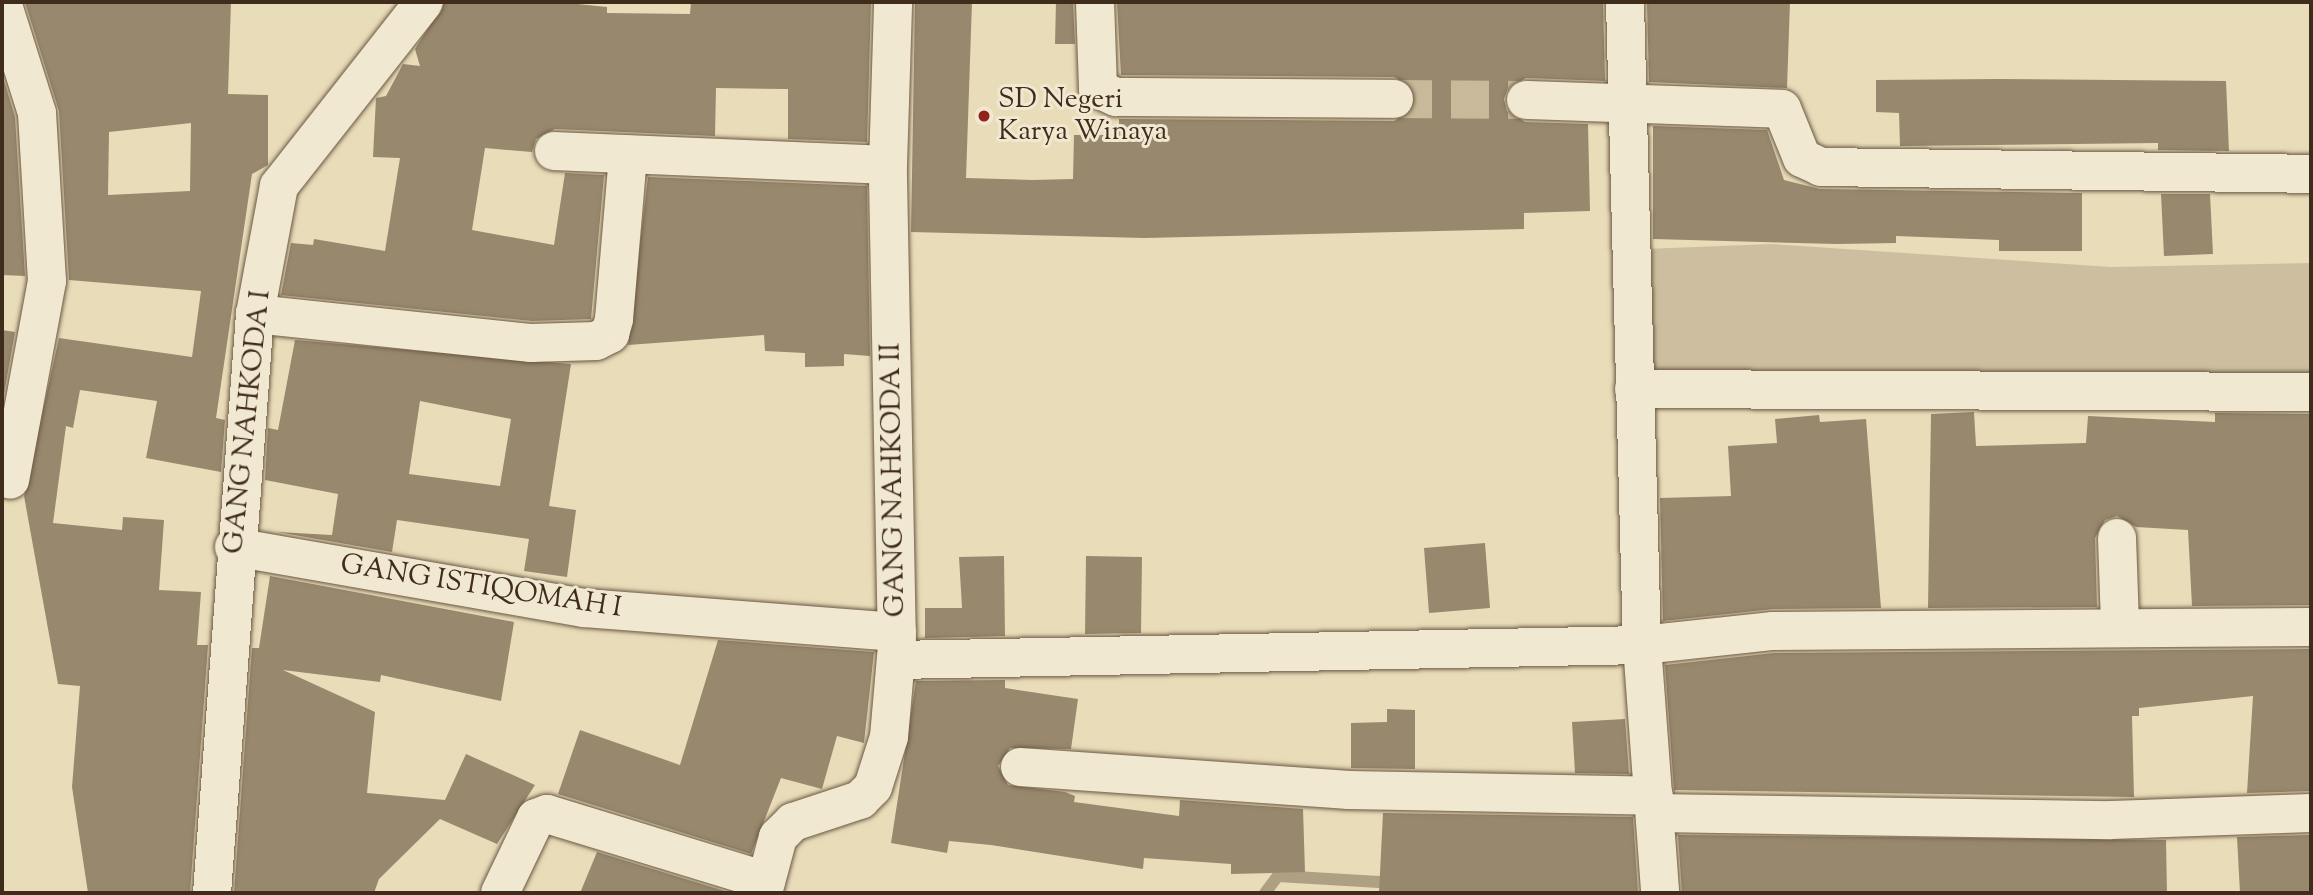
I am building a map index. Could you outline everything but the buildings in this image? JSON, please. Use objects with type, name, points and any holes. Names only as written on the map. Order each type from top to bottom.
[{"type":"street","points":[[2,2],[37,113],[47,281],[10,480]]},
{"type":"street","name":"GANG NAHKODA I","points":[[212,893],[234,547],[255,314],[279,186],[424,2]]},
{"type":"street","name":"GANG NAHKODA II","points":[[765,887],[778,837],[793,822],[860,800],[873,787],[885,761],[896,646],[888,165],[893,2]]},
{"type":"street","points":[[1095,2],[1098,89],[1116,97],[1394,99]]},
{"type":"street","points":[[1625,2],[1642,645],[1660,893]]},
{"type":"street","points":[[1527,100],[1626,101],[1782,109],[1802,158],[1821,167],[2311,174]]},
{"type":"street","points":[[554,151],[888,165]]},
{"type":"street","points":[[255,314],[531,343],[596,341],[610,334],[614,319],[628,155]]},
{"type":"street","points":[[1634,389],[2311,392]]},
{"type":"street","points":[[2117,538],[2120,626]]},
{"type":"street","name":"GANG ISTIQOMAH I","points":[[234,547],[584,608],[896,646],[1642,645],[1773,631],[1899,634],[2120,626],[2311,627]]},
{"type":"street","points":[[1020,767],[1349,790],[1655,804],[2111,820],[2311,813]]},
{"type":"street","points":[[500,893],[536,818],[547,814],[765,887]]},
{"type":"shaded area","points":[[1772,244],[2111,267],[2311,263],[2311,378],[1648,381],[1645,249]]},
{"type":"waterway","points":[[1265,893],[1278,876],[1396,883]]},
{"type":"tunnel","points":[[1394,99],[1526,100]]},
{"type":"place","name":"SD Negeri Karya Winaya","points":[[984,116]]}]
